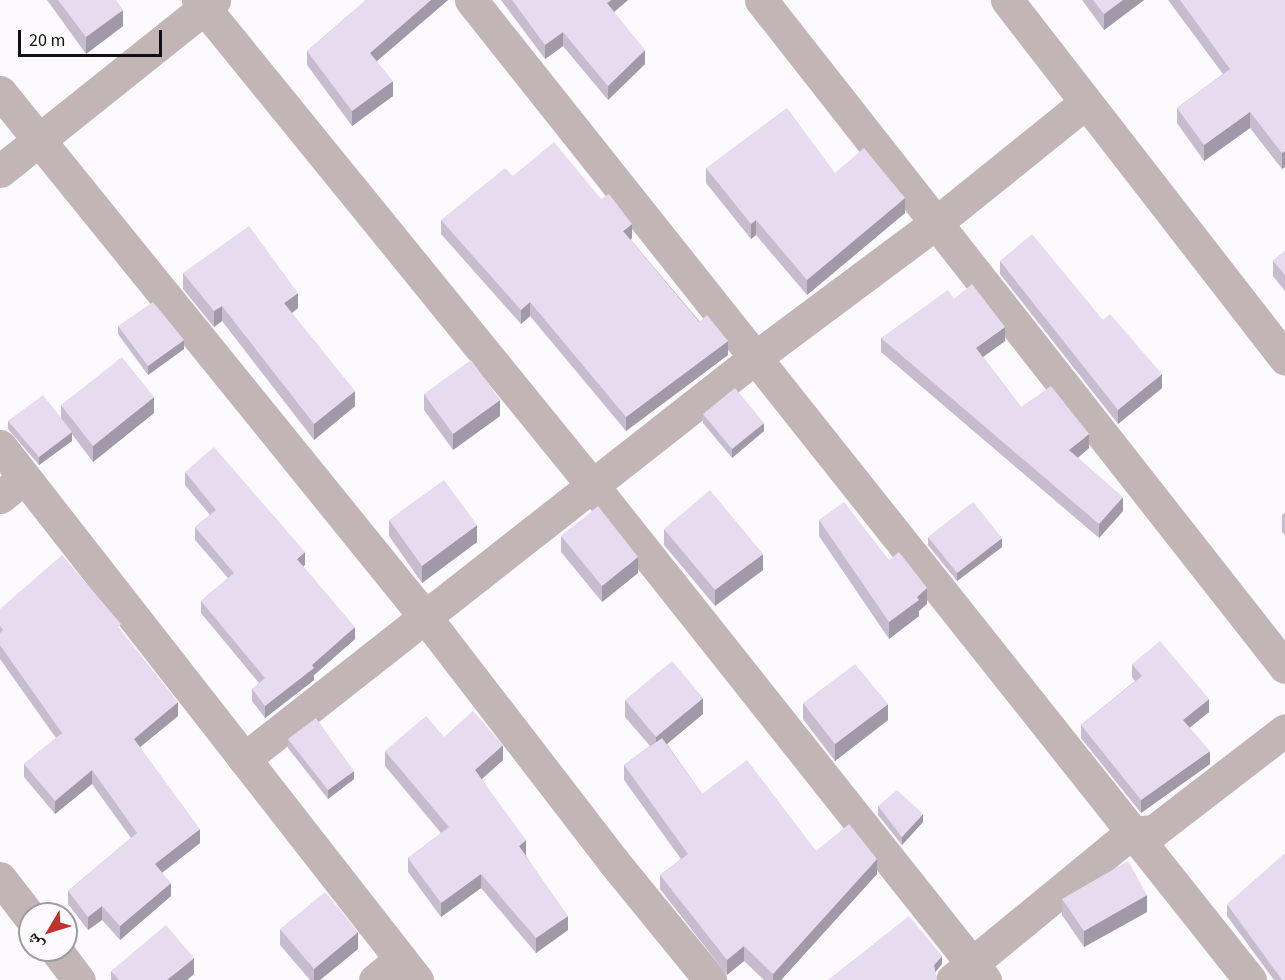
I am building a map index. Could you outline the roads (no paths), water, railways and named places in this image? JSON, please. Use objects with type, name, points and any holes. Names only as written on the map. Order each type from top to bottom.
[{"type":"street","points":[[471,0],[1250,980]]},
{"type":"street","points":[[761,0],[1285,667]]},
{"type":"street","points":[[1007,0],[1084,103],[1283,352]]},
{"type":"street","points":[[0,171],[205,2],[593,486],[970,975],[1131,833],[1154,831],[1285,730]]},
{"type":"street","points":[[0,92],[426,618],[612,861],[710,980]]},
{"type":"street","points":[[244,759],[756,357],[937,222],[1084,103]]},
{"type":"street","points":[[0,446],[12,487],[244,759],[409,970],[375,980]]},
{"type":"street","points":[[0,878],[18,902]]},
{"type":"street","points":[[65,962],[79,980]]}]
